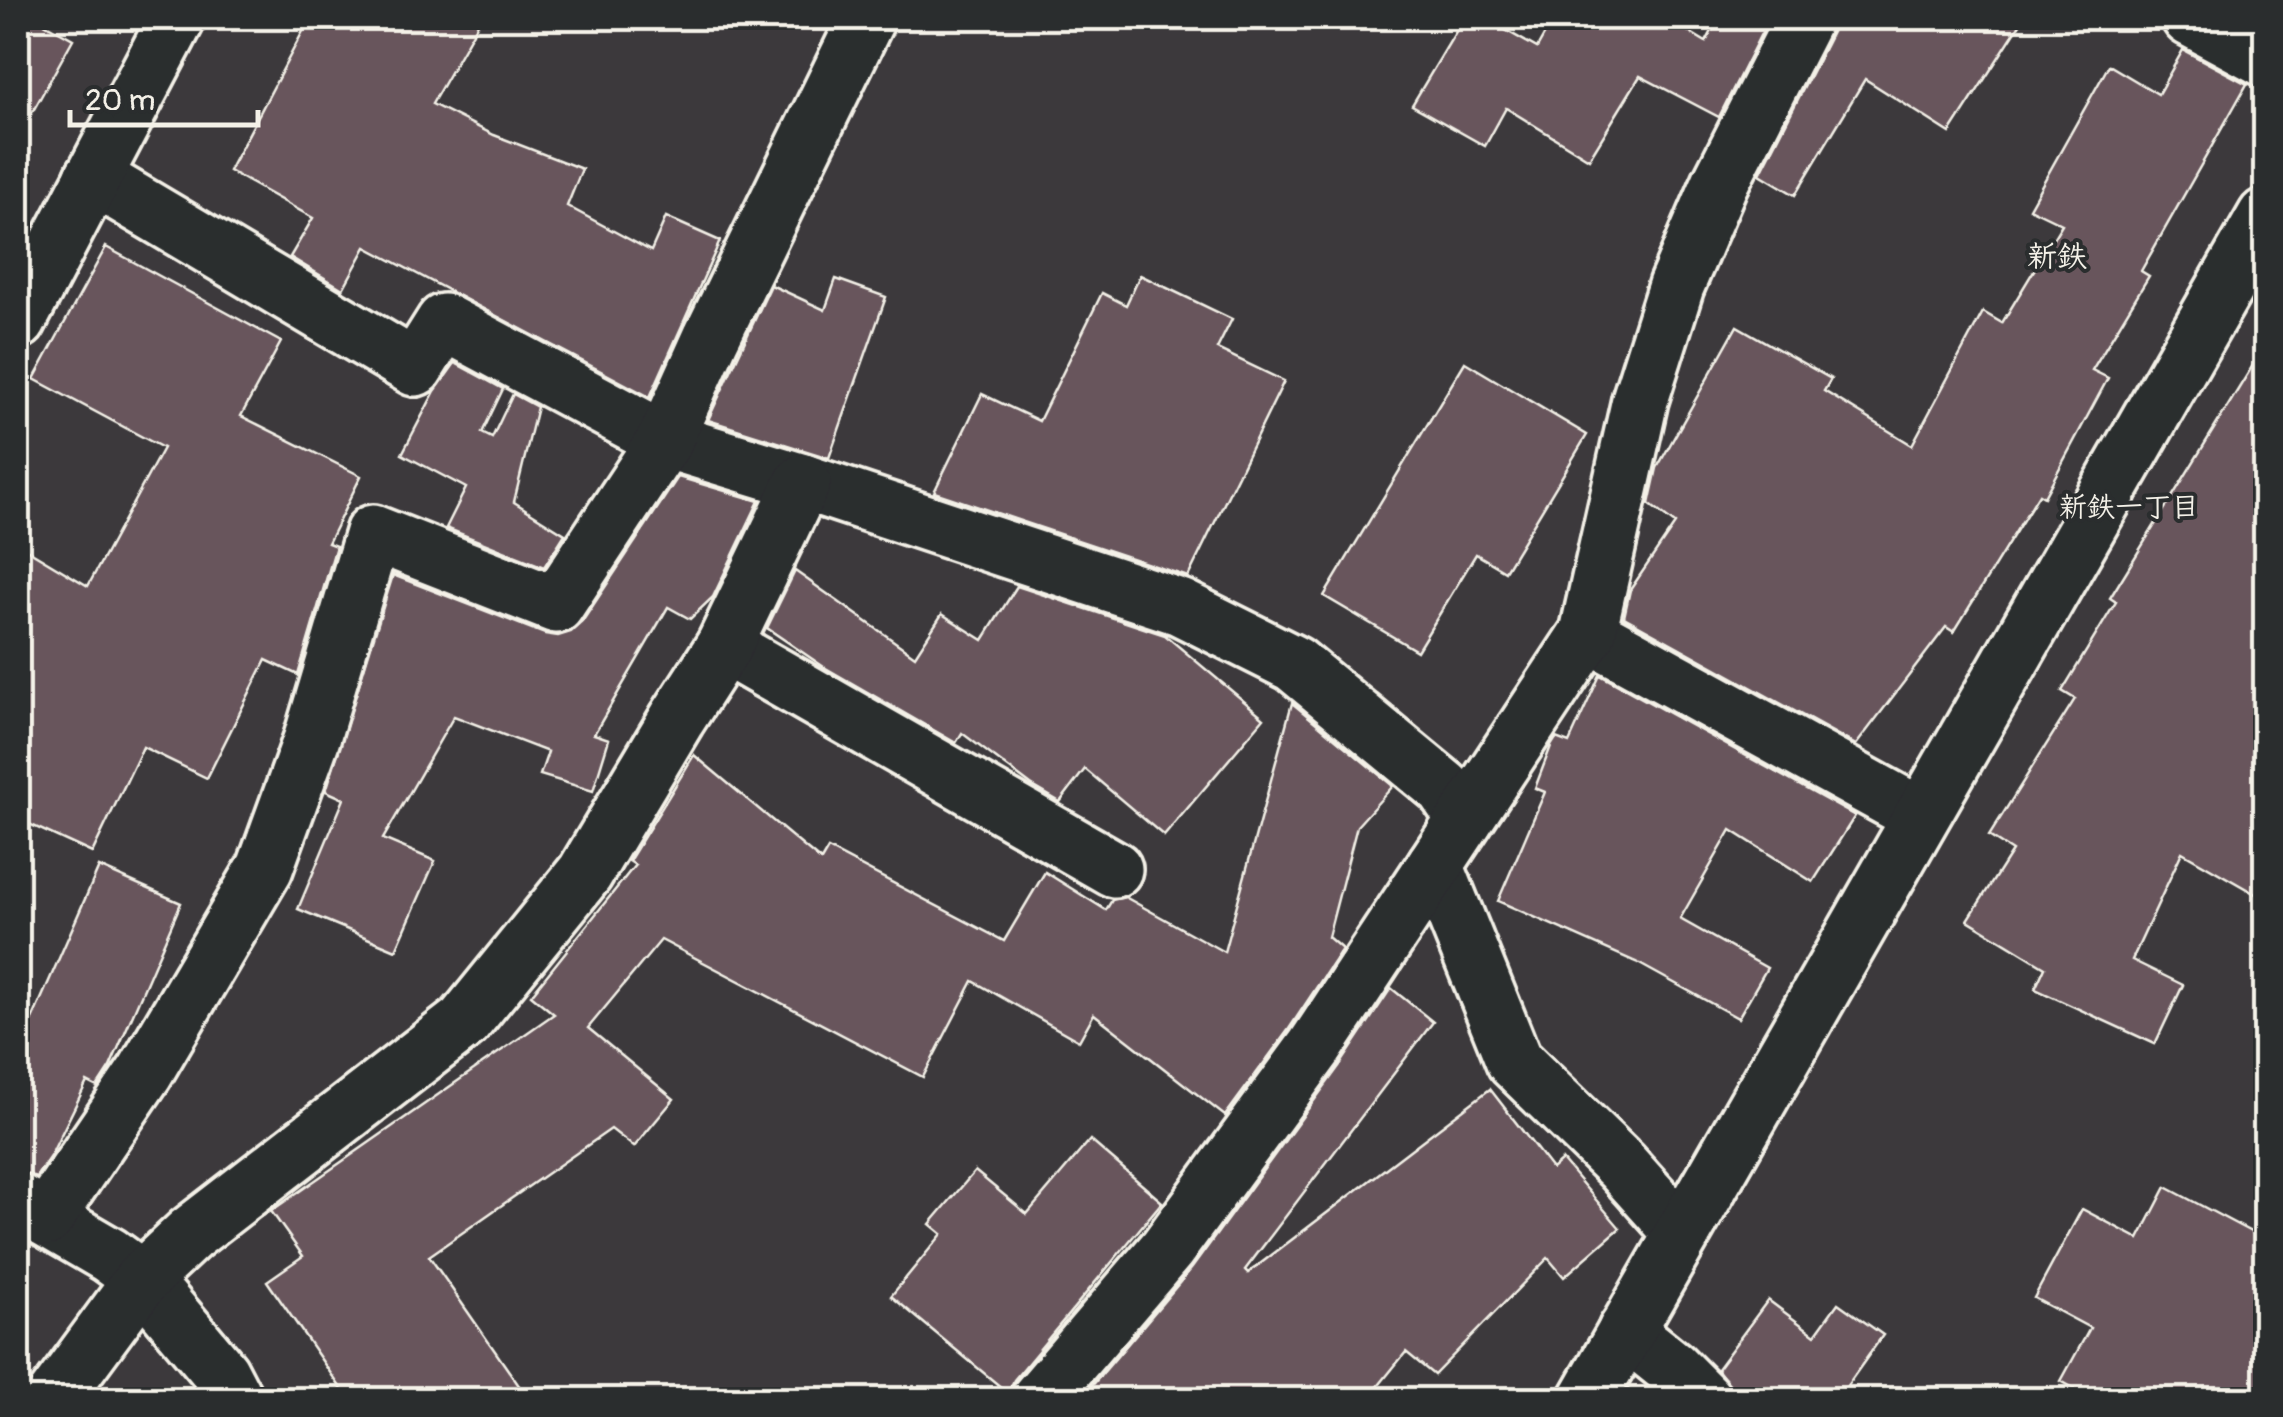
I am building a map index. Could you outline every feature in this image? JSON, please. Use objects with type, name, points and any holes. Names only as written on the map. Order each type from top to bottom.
[{"type":"street","points":[[18,321],[177,18]]},
{"type":"street","points":[[235,1400],[221,1373],[142,1279],[32,1210],[145,1072],[265,868],[312,738],[372,533],[556,605],[666,440],[710,338],[867,18]]},
{"type":"street","points":[[1038,1400],[1167,1248],[1315,1047],[1588,633],[1640,400],[1676,286],[1720,183],[1804,18]]},
{"type":"street","points":[[2190,18],[2266,59]]},
{"type":"street","points":[[93,177],[415,368],[444,322],[666,440],[1180,608],[1294,664],[1444,788],[1465,820]]},
{"type":"street","points":[[1586,1400],[2266,216]]},
{"type":"street","points":[[52,1400],[142,1279],[190,1234],[464,1022],[585,873],[724,646],[804,482]]},
{"type":"street","points":[[1588,633],[1921,816]]},
{"type":"street","points":[[724,646],[1114,869]]},
{"type":"street","points":[[1434,866],[1514,1060],[1682,1233]]},
{"type":"street","points":[[1626,1331],[1704,1400]]},
{"type":"building","points":[[18,18],[35,18],[73,39],[18,138]]},
{"type":"building","points":[[310,18],[481,18],[432,104],[494,135],[582,169],[567,206],[651,251],[666,217],[720,241],[650,397],[366,247],[343,289],[290,257],[313,218],[229,171]]},
{"type":"building","points":[[1464,18],[1484,18],[1537,48],[1554,18],[1666,18],[1706,42],[1719,18],[1769,18],[1719,117],[1640,76],[1589,159],[1506,108],[1485,146],[1412,105]]},
{"type":"building","points":[[1835,18],[2024,18],[1950,133],[1865,79],[1795,195],[1760,174],[1832,32]]},
{"type":"building","points":[[2183,50],[2247,84],[2141,271],[2149,276],[2092,370],[2108,378],[2044,497],[2039,494],[1954,632],[1946,627],[1856,745],[1624,617],[1630,590],[1675,524],[1649,504],[1657,468],[1737,326],[1831,379],[1824,391],[1912,445],[1983,312],[2002,323],[2062,224],[2029,208],[2109,65],[2158,94]]},
{"type":"building","points":[[106,247],[281,342],[241,416],[361,476],[328,543],[336,546],[298,675],[266,660],[207,778],[143,747],[92,853],[18,819],[18,544],[88,586],[163,448],[34,379]]},
{"type":"building","points":[[1140,275],[1232,319],[1217,349],[1284,381],[1188,577],[934,492],[982,394],[1039,421],[1102,293],[1126,305]]},
{"type":"building","points":[[836,279],[886,297],[829,458],[708,420],[771,285],[825,310]]},
{"type":"building","points":[[2266,344],[2266,900],[2182,852],[2132,960],[2183,985],[2155,1044],[2035,989],[2045,967],[1968,920],[2012,851],[1989,836],[2075,699],[2062,691],[2116,602],[2110,598]]},
{"type":"building","points":[[1465,362],[1587,435],[1505,571],[1476,554],[1417,651],[1324,596]]},
{"type":"building","points":[[455,363],[503,389],[482,433],[492,438],[513,394],[537,407],[514,502],[565,534],[544,567],[446,528],[466,488],[402,454],[435,391]]},
{"type":"building","points":[[678,477],[759,501],[713,597],[690,619],[668,607],[594,734],[609,739],[593,791],[540,775],[548,752],[454,716],[383,839],[435,861],[396,950],[298,909],[344,799],[326,791],[393,575],[545,634],[571,632],[582,622]]},
{"type":"building","points":[[795,571],[915,656],[942,614],[983,640],[1017,586],[1165,635],[1264,718],[1164,836],[1085,769],[1060,802],[962,733],[956,743],[824,667],[767,628]]},
{"type":"building","points":[[1600,675],[1855,816],[1813,882],[1731,830],[1680,919],[1767,968],[1738,1018],[1636,962],[1498,901],[1545,792],[1535,788],[1551,746],[1556,738],[1569,743]]},
{"type":"building","points":[[1292,703],[1393,786],[1357,826],[1328,937],[1342,949],[1225,1116],[1094,1014],[1079,1041],[973,981],[923,1077],[661,940],[588,1028],[674,1099],[634,1147],[611,1129],[429,1256],[529,1400],[349,1400],[267,1281],[303,1256],[271,1211],[554,1014],[531,995],[635,865],[629,861],[694,755],[821,861],[828,849],[1004,941],[1045,872],[1106,910],[1112,900],[1125,897],[1224,952]]},
{"type":"building","points":[[99,867],[181,903],[110,1067],[97,1087],[87,1082],[36,1177],[18,1171],[18,1052]]},
{"type":"building","points":[[1391,988],[1433,1022],[1245,1270],[1248,1273],[1490,1089],[1552,1169],[1562,1160],[1620,1228],[1564,1277],[1548,1258],[1434,1375],[1406,1352],[1367,1400],[1080,1400],[1192,1268],[1340,1065]]},
{"type":"building","points":[[1090,1140],[1162,1202],[1014,1380],[1008,1393],[891,1296],[942,1234],[930,1224],[975,1171],[1027,1214]]},
{"type":"building","points":[[2166,1187],[2266,1240],[2266,1400],[2095,1400],[2061,1381],[2090,1328],[2034,1298],[2082,1209],[2139,1239]]},
{"type":"building","points":[[1768,1300],[1815,1335],[1838,1303],[1883,1335],[1837,1400],[1746,1400],[1717,1369]]},
{"type":"district","name":"新鉄","points":[[2057,256]]},
{"type":"district","name":"新鉄一丁目","points":[[2129,506]]}]
